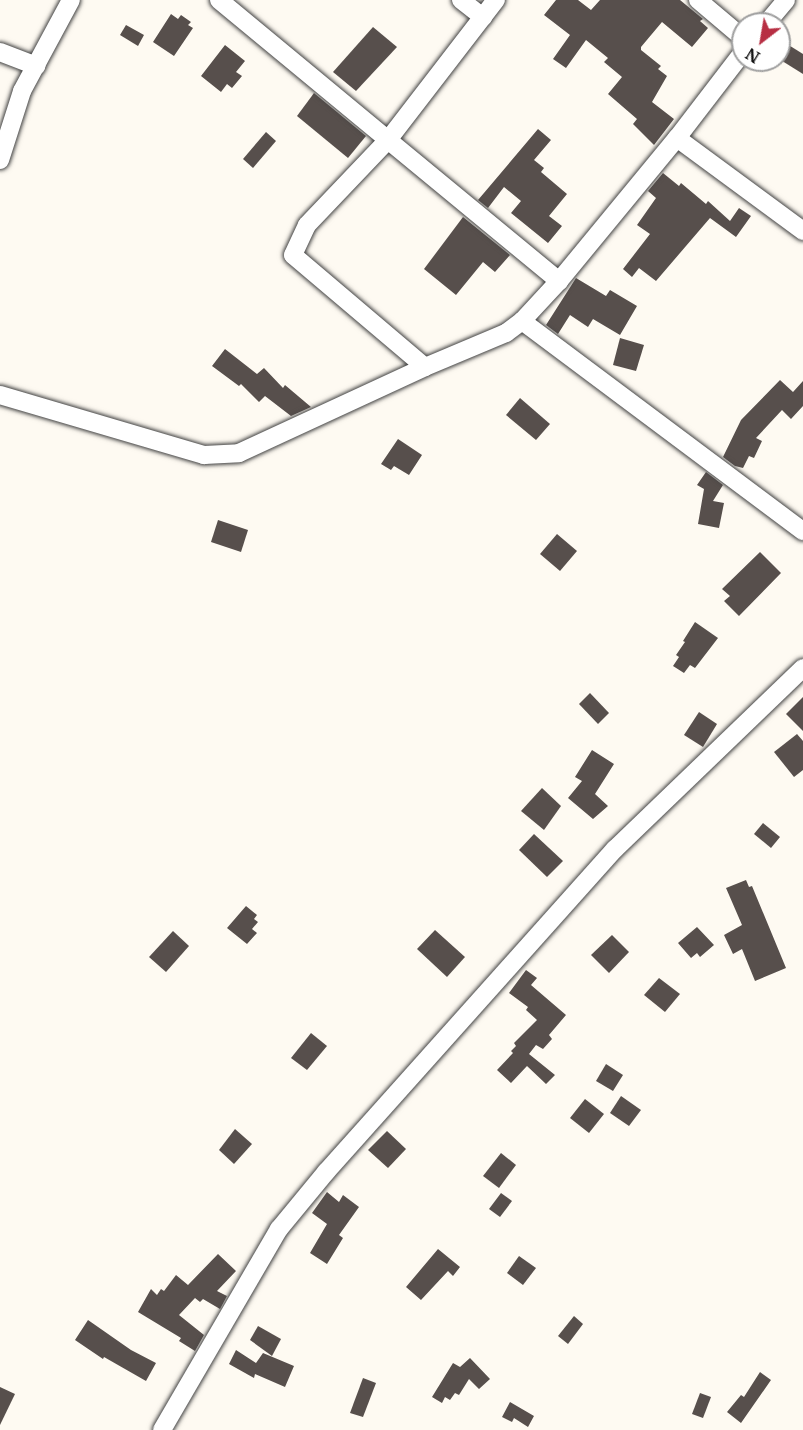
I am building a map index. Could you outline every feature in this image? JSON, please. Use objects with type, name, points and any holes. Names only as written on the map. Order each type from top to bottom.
[{"type":"street","points":[[0,159],[22,91],[71,0]]},
{"type":"street","points":[[219,0],[560,280]]},
{"type":"street","points":[[461,0],[483,17]]},
{"type":"street","points":[[425,367],[293,255],[307,225],[388,140],[496,0]]},
{"type":"street","points":[[698,0],[731,28]]},
{"type":"street","points":[[776,12],[786,0]]},
{"type":"street","points":[[0,52],[36,66]]},
{"type":"street","points":[[0,395],[204,455],[239,453],[425,367],[506,333],[522,321],[560,280],[677,138],[731,68]]},
{"type":"street","points":[[677,138],[803,231]]},
{"type":"street","points":[[522,321],[803,531]]},
{"type":"street","points":[[162,1430],[279,1229],[326,1172],[615,849],[803,668]]},
{"type":"building","points":[[556,0],[578,0],[591,10],[600,0],[680,0],[703,19],[700,21],[708,28],[692,47],[662,22],[641,47],[641,50],[661,66],[658,69],[667,76],[652,102],[674,119],[654,145],[633,124],[637,119],[608,94],[622,77],[604,62],[608,58],[586,40],[566,68],[553,59],[570,35],[544,15]]},
{"type":"building","points":[[171,14],[178,19],[181,15],[191,22],[188,25],[193,28],[174,56],[153,42]]},
{"type":"building","points":[[126,25],[144,35],[138,46],[120,35]]},
{"type":"building","points":[[373,27],[397,47],[356,91],[333,72]]},
{"type":"building","points":[[225,45],[245,61],[236,72],[242,76],[232,88],[227,84],[221,92],[201,76]]},
{"type":"building","points":[[791,46],[803,54],[803,74],[791,66]]},
{"type":"building","points":[[314,93],[366,136],[348,158],[297,116]]},
{"type":"building","points":[[538,129],[551,140],[534,160],[544,168],[541,172],[567,194],[549,216],[562,226],[548,243],[511,213],[521,201],[504,187],[488,208],[478,200]]},
{"type":"building","points":[[266,132],[276,141],[253,168],[243,159]]},
{"type":"building","points":[[663,173],[679,186],[681,183],[706,204],[708,201],[730,221],[739,208],[751,216],[736,237],[710,218],[656,281],[639,268],[632,277],[623,269],[650,234],[637,225],[656,198],[648,191]]},
{"type":"building","points":[[463,217],[510,255],[495,272],[483,262],[456,295],[424,269]]},
{"type":"building","points":[[576,278],[606,296],[610,290],[637,306],[620,335],[593,319],[588,327],[570,315],[558,334],[546,325]]},
{"type":"building","points":[[620,338],[644,345],[636,371],[613,365]]},
{"type":"building","points":[[225,349],[257,374],[264,368],[283,388],[285,385],[311,407],[291,416],[265,396],[259,402],[241,384],[239,386],[212,366]]},
{"type":"building","points":[[780,380],[793,392],[803,381],[803,406],[791,419],[782,410],[756,438],[762,441],[754,458],[749,456],[743,468],[735,466],[723,457],[741,420]]},
{"type":"building","points":[[520,398],[550,424],[536,440],[506,415]]},
{"type":"building","points":[[398,439],[422,455],[409,475],[394,466],[391,470],[381,464]]},
{"type":"building","points":[[706,472],[723,485],[713,501],[724,503],[719,528],[698,524],[704,489],[697,485]]},
{"type":"building","points":[[218,520],[248,530],[241,552],[211,542]]},
{"type":"building","points":[[557,534],[577,551],[560,571],[540,554]]},
{"type":"building","points":[[760,552],[781,573],[739,616],[724,601],[730,596],[722,589]]},
{"type":"building","points":[[695,622],[718,638],[695,668],[690,665],[684,673],[673,666],[679,657],[676,655],[685,642],[683,641]]},
{"type":"building","points":[[590,693],[609,713],[598,724],[579,704]]},
{"type":"building","points":[[803,697],[803,731],[786,714]]},
{"type":"building","points":[[699,712],[717,724],[703,747],[684,735]]},
{"type":"building","points":[[797,734],[803,741],[803,770],[794,777],[774,752]]},
{"type":"building","points":[[592,750],[614,764],[595,794],[608,806],[593,819],[568,798],[582,781],[575,777]]},
{"type":"building","points":[[542,788],[561,806],[544,830],[521,811]]},
{"type":"building","points":[[763,823],[780,837],[771,848],[754,834]]},
{"type":"building","points":[[534,834],[563,861],[547,877],[519,850]]},
{"type":"building","points":[[746,880],[749,887],[752,886],[786,968],[755,981],[742,949],[733,954],[724,935],[742,925],[726,888]]},
{"type":"building","points":[[246,906],[257,915],[254,919],[258,922],[252,929],[257,933],[247,944],[227,928]]},
{"type":"building","points":[[697,927],[714,945],[700,957],[697,953],[691,958],[678,943]]},
{"type":"building","points":[[435,930],[465,957],[447,977],[417,949]]},
{"type":"building","points":[[173,931],[189,946],[166,972],[149,957]]},
{"type":"building","points":[[612,935],[629,952],[609,973],[591,955]]},
{"type":"building","points":[[526,970],[537,978],[531,985],[566,1015],[549,1035],[552,1039],[543,1049],[536,1045],[529,1054],[555,1075],[546,1084],[527,1066],[511,1083],[497,1070],[513,1053],[511,1051],[516,1046],[514,1043],[537,1020],[526,1010],[528,1007],[509,993]]},
{"type":"building","points":[[659,978],[680,994],[665,1012],[644,995]]},
{"type":"building","points":[[311,1033],[327,1046],[307,1070],[291,1058]]},
{"type":"building","points":[[606,1064],[623,1075],[613,1091],[596,1081]]},
{"type":"building","points":[[621,1096],[641,1110],[629,1126],[610,1113]]},
{"type":"building","points":[[585,1099],[604,1114],[589,1133],[570,1118]]},
{"type":"building","points":[[235,1129],[252,1144],[234,1164],[219,1150]]},
{"type":"building","points":[[387,1131],[406,1149],[388,1168],[368,1150]]},
{"type":"building","points":[[501,1153],[516,1165],[499,1188],[483,1176]]},
{"type":"building","points":[[327,1192],[339,1202],[343,1195],[359,1207],[339,1235],[343,1238],[327,1264],[310,1253],[327,1224],[312,1213]]},
{"type":"building","points":[[501,1193],[512,1201],[500,1217],[489,1209]]},
{"type":"building","points":[[438,1249],[460,1267],[453,1276],[448,1271],[421,1300],[406,1287]]},
{"type":"building","points":[[218,1254],[236,1271],[217,1291],[227,1296],[220,1309],[203,1299],[200,1302],[195,1298],[179,1315],[204,1335],[195,1351],[179,1341],[181,1338],[138,1312],[151,1289],[157,1295],[161,1289],[164,1291],[176,1275],[188,1285]]},
{"type":"building","points":[[519,1256],[536,1268],[523,1285],[507,1273]]},
{"type":"building","points":[[574,1316],[583,1324],[568,1344],[558,1336]]},
{"type":"building","points":[[88,1320],[131,1350],[156,1363],[146,1381],[104,1357],[103,1359],[75,1340]]},
{"type":"building","points":[[258,1326],[281,1339],[272,1356],[250,1340]]},
{"type":"building","points":[[236,1350],[256,1363],[263,1353],[294,1366],[285,1387],[255,1374],[254,1378],[229,1364]]},
{"type":"building","points":[[470,1358],[490,1379],[479,1389],[469,1379],[459,1395],[455,1393],[450,1400],[445,1397],[442,1403],[432,1397],[453,1363],[460,1367]]},
{"type":"building","points":[[760,1372],[771,1380],[741,1423],[727,1412],[741,1395],[744,1397]]},
{"type":"building","points":[[363,1378],[376,1383],[363,1417],[350,1413]]},
{"type":"building","points":[[0,1387],[15,1394],[0,1425]]},
{"type":"building","points":[[700,1393],[711,1397],[703,1418],[692,1414]]},
{"type":"building","points":[[510,1402],[534,1416],[528,1427],[514,1418],[512,1422],[502,1417]]}]
